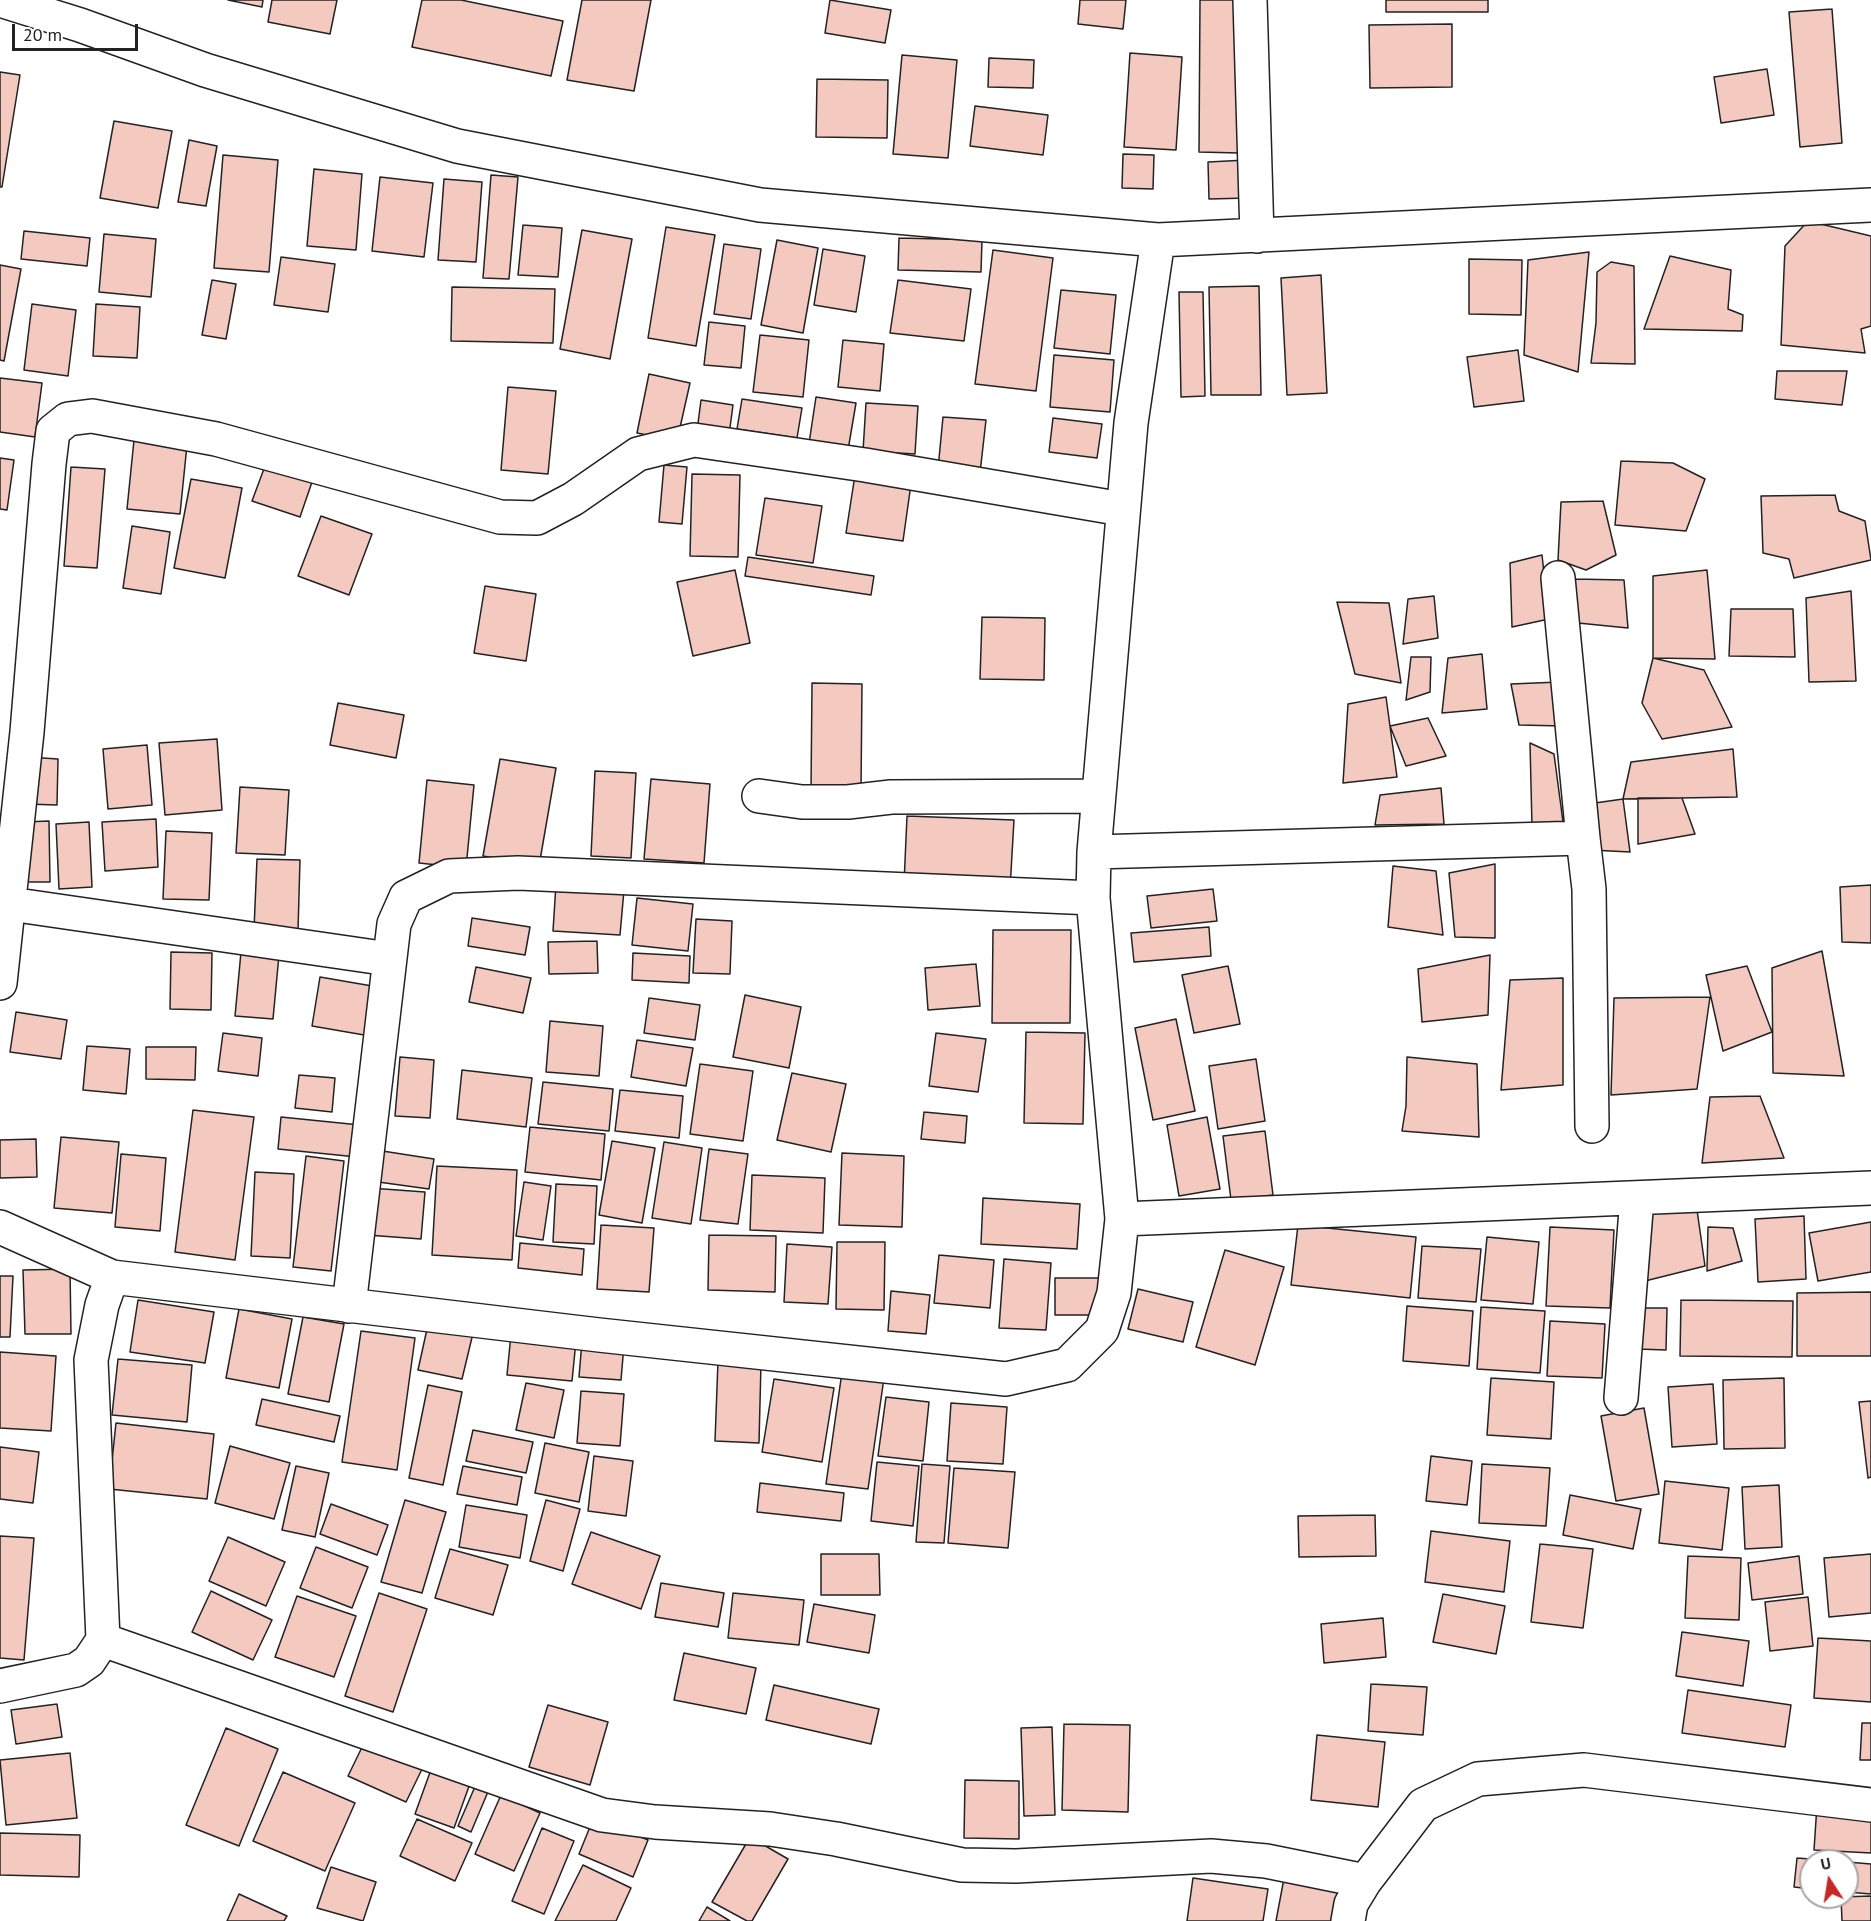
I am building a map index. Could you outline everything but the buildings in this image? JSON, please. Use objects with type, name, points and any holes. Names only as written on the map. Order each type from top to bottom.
[{"type":"street","points":[[0,0],[72,15],[206,70],[457,147],[760,205],[1158,240],[1871,205]]},
{"type":"street","points":[[1250,0],[1257,236]]},
{"type":"street","points":[[0,1227],[112,1277],[349,1306],[1006,1378],[1067,1365],[1102,1330],[1114,1293],[1122,1219],[1094,898],[1094,852],[1122,509],[1131,423],[1158,240]]},
{"type":"street","points":[[0,983],[10,903],[49,464],[53,431],[68,419],[92,416],[216,439],[500,517],[537,518],[573,499],[638,454],[694,441],[865,465],[1122,509]]},
{"type":"street","points":[[1558,578],[1589,889],[1592,1126]]},
{"type":"street","points":[[759,796],[825,802],[891,797],[1098,796]]},
{"type":"street","points":[[1094,852],[1583,838]]},
{"type":"street","points":[[349,1306],[389,959],[394,924],[406,897],[449,876],[518,873],[1094,898]]},
{"type":"street","points":[[10,903],[389,959]]},
{"type":"street","points":[[1122,1219],[1871,1188]]},
{"type":"street","points":[[1621,1398],[1637,1198]]},
{"type":"street","points":[[0,1686],[76,1670],[89,1661],[103,1640],[91,1360],[102,1305],[112,1277]]},
{"type":"street","points":[[103,1640],[602,1815],[655,1822],[770,1828],[962,1865],[1016,1866],[1211,1856],[1266,1861],[1365,1881]]},
{"type":"street","points":[[1348,1921],[1351,1904],[1365,1881],[1423,1805],[1478,1779],[1584,1770],[1871,1805]]}]
